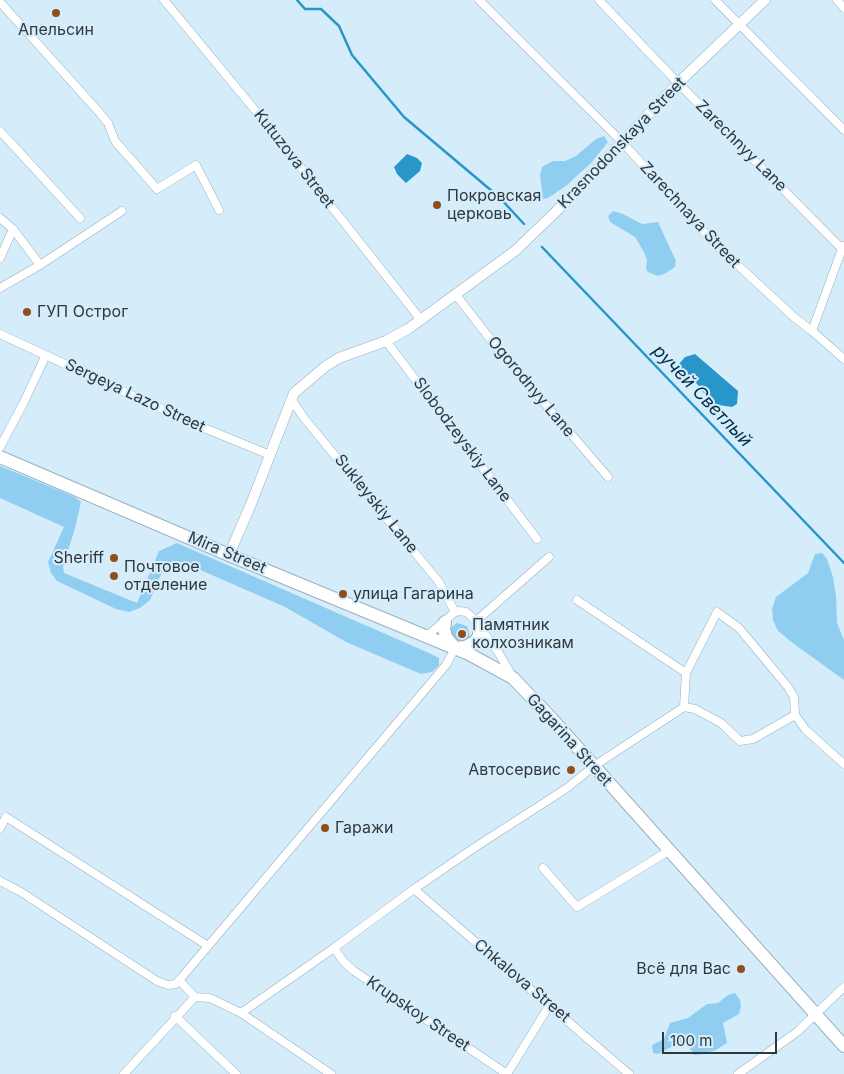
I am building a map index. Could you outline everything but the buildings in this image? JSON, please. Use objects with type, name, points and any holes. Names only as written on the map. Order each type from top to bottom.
[{"type":"main road","name":"Mira Street","points":[[0,457],[228,555],[455,648]]},
{"type":"main road","points":[[445,622],[446,637],[455,648],[465,647],[475,642],[479,636],[477,624]]},
{"type":"main road","name":"Gagarina Street","points":[[455,648],[513,678],[670,850],[844,1046]]},
{"type":"street","name":"Kutuzova Street","points":[[164,0],[264,121],[421,320]]},
{"type":"street","name":"Zarechnaya Street","points":[[479,0],[622,142],[716,245],[794,318],[812,331],[844,360]]},
{"type":"street","name":"Zarechnyy Lane","points":[[599,0],[678,84],[843,247]]},
{"type":"street","points":[[715,0],[844,130]]},
{"type":"street","name":"Krasnodonskaya Street","points":[[228,555],[294,393],[339,358],[386,341],[421,320],[516,251],[567,201],[678,84],[765,0]]},
{"type":"street","points":[[837,0],[844,8]]},
{"type":"street","points":[[0,2],[99,112],[108,123],[116,141],[157,189],[196,165],[219,210]]},
{"type":"street","points":[[0,131],[80,218]]},
{"type":"street","points":[[0,288],[40,265],[122,211]]},
{"type":"street","points":[[0,218],[13,229],[40,265]]},
{"type":"street","points":[[0,258],[3,243],[13,229]]},
{"type":"street","points":[[812,331],[843,247]]},
{"type":"street","name":"Ogorodnyy Lane","points":[[456,295],[498,349],[608,477]]},
{"type":"street","name":"Sergeya Lazo Street","points":[[0,334],[192,423],[270,455]]},
{"type":"street","name":"Slobodzeyskiy Lane","points":[[386,341],[537,539]]},
{"type":"street","points":[[0,447],[46,355]]},
{"type":"street","name":"Sukleyskiy Lane","points":[[291,400],[439,582],[455,612]]},
{"type":"street","points":[[477,624],[549,557]]},
{"type":"street","points":[[577,600],[686,673]]},
{"type":"street","points":[[427,636],[455,612],[466,612],[505,662],[513,678]]},
{"type":"street","points":[[684,707],[686,673],[717,612],[739,628],[788,687],[794,697],[795,714],[806,730],[844,764]]},
{"type":"street","points":[[0,880],[157,981],[176,984],[446,665],[455,648]]},
{"type":"street","points":[[241,1013],[414,889],[567,788],[594,766],[684,707],[695,709],[721,723],[740,741],[753,738],[795,714]]},
{"type":"street","points":[[0,828],[6,817],[208,946]]},
{"type":"street","points":[[542,868],[577,907],[670,850]]},
{"type":"street","name":"Chkalova Street","points":[[414,889],[629,1074]]},
{"type":"street","name":"Krupskoy Street","points":[[334,948],[343,961],[354,971],[507,1074]]},
{"type":"street","points":[[179,980],[195,997],[210,998],[241,1013],[332,1074]]},
{"type":"street","points":[[738,1074],[797,1032],[844,987]]},
{"type":"street","points":[[124,1074],[195,997]]},
{"type":"street","points":[[507,1074],[549,1006]]},
{"type":"street","points":[[176,1016],[236,1074]]},
{"type":"shaded area","points":[[604,136],[608,142],[592,162],[567,185],[548,198],[543,199],[540,175],[542,167],[553,161],[565,161],[576,156],[596,139]]},
{"type":"shaded area","points":[[407,154],[417,158],[422,163],[420,171],[406,183],[397,174],[394,167]]},
{"type":"shaded area","points":[[613,211],[642,224],[658,222],[676,261],[675,267],[658,276],[648,272],[645,254],[635,237],[610,222],[608,216]]},
{"type":"shaded area","points":[[695,354],[738,391],[737,404],[732,407],[712,404],[698,385],[681,369],[679,364],[685,357]]},
{"type":"shaded area","points":[[0,466],[75,497],[81,502],[63,567],[64,573],[137,603],[159,551],[177,543],[429,653],[439,658],[439,665],[432,672],[421,674],[346,642],[285,607],[182,562],[166,563],[150,600],[140,608],[129,612],[116,609],[57,581],[51,573],[48,562],[64,527],[0,498]]},
{"type":"shaded area","points":[[822,553],[827,559],[833,577],[837,623],[844,640],[844,680],[778,631],[773,620],[772,609],[776,597],[808,573],[815,554]]},
{"type":"shaded area","points":[[457,623],[467,626],[470,636],[469,639],[456,645],[449,629]]},
{"type":"shaded area","points":[[735,993],[740,1000],[741,1006],[739,1014],[723,1023],[727,1043],[716,1050],[703,1054],[694,1055],[688,1045],[679,1043],[658,1054],[653,1053],[652,1045],[664,1039],[670,1023],[688,1018],[707,1004],[718,1003],[728,995]]},
{"type":"waterway","name":"ручей Светлый","points":[[297,0],[305,9],[321,9],[339,26],[352,55],[404,117],[499,197],[524,224]]},
{"type":"waterway","name":"ручей Светлый","points":[[542,247],[844,563]]},
{"type":"place","name":"Апельсин","points":[[56,13]]},
{"type":"place","name":"Покровская церковь","points":[[437,205]]},
{"type":"place","name":"ГУП Острог","points":[[27,312]]},
{"type":"place","name":"Sheriff","points":[[114,558]]},
{"type":"place","name":"Почтовое отделение","points":[[114,576]]},
{"type":"place","name":"улица Гагарина","points":[[343,594]]},
{"type":"place","name":"Памятник колхозникам","points":[[462,634]]},
{"type":"place","name":"Автосервис","points":[[571,770]]},
{"type":"place","name":"Гаражи","points":[[325,828]]},
{"type":"place","name":"Всё для Вас","points":[[741,969]]}]
